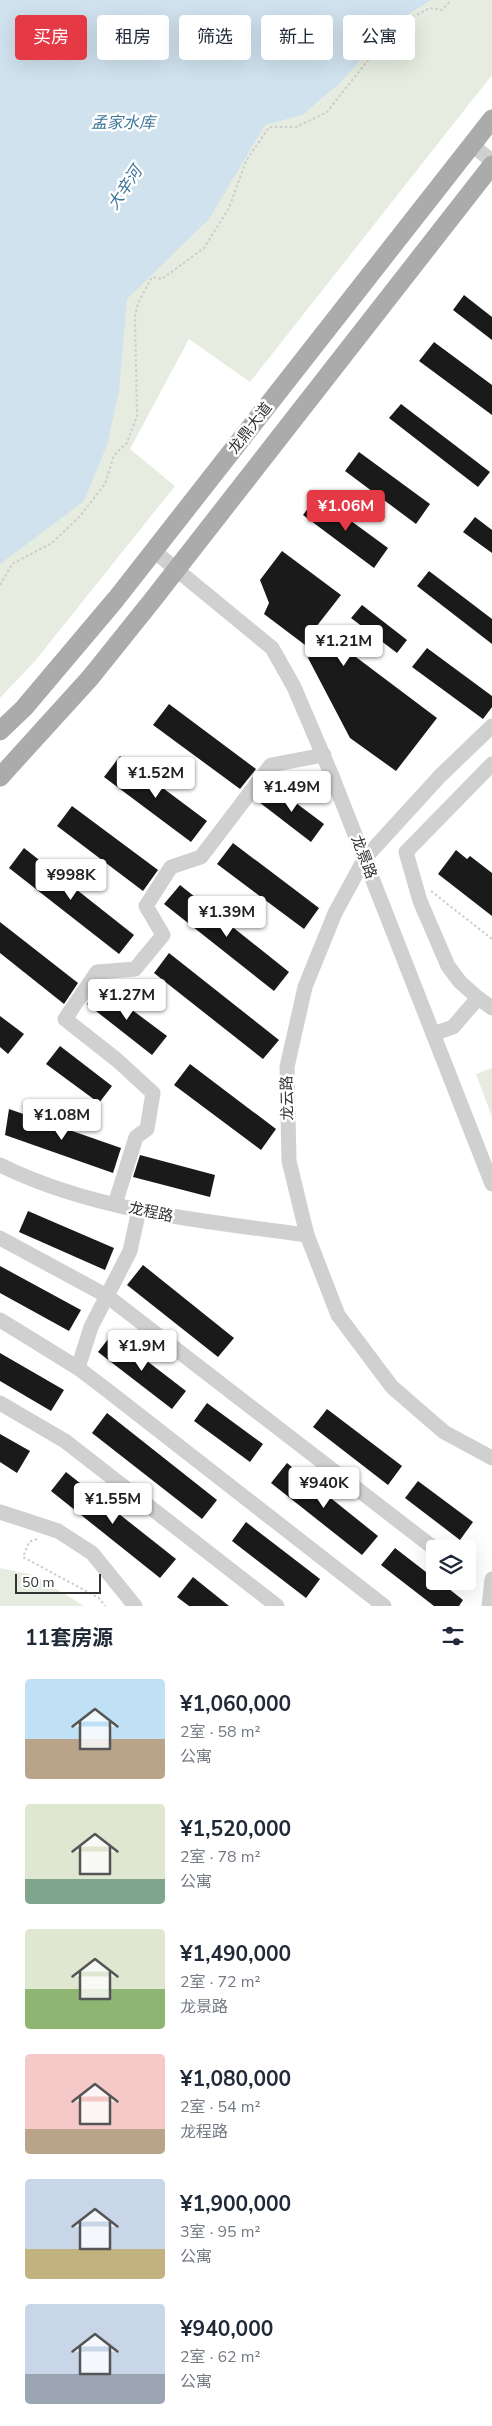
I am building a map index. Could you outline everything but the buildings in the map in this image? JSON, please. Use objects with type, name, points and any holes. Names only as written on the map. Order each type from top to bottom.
[{"type":"main road","name":"龙鼎大道","points":[[0,731],[24,708],[154,551],[492,119]]},
{"type":"main road","name":"龙鼎大道","points":[[0,777],[90,678],[492,165]]},
{"type":"street","points":[[472,145],[492,161]]},
{"type":"street","name":"龙景路","points":[[154,551],[272,648],[294,687],[324,755],[492,1184]]},
{"type":"street","name":"龙云路","points":[[492,726],[440,776],[365,858],[335,913],[304,987],[287,1067],[289,1161],[307,1235],[338,1315],[392,1387],[444,1432],[492,1458]]},
{"type":"street","points":[[115,1204],[136,1137],[147,1129],[153,1093],[117,1060],[65,1019],[97,972],[135,969],[163,935],[146,906],[171,866],[201,857],[271,765],[324,755]]},
{"type":"street","points":[[492,764],[406,852],[420,901],[448,966],[460,982],[492,1008]]},
{"type":"street","points":[[433,1034],[453,1027],[478,998]]},
{"type":"street","name":"龙程路","points":[[0,1164],[89,1198],[139,1210],[172,1217],[307,1235]]},
{"type":"street","points":[[78,1368],[91,1327],[130,1251],[139,1210]]},
{"type":"street","points":[[0,1238],[107,1296],[426,1542]]},
{"type":"street","points":[[0,1320],[78,1368],[384,1606]]},
{"type":"street","points":[[0,1403],[64,1441],[277,1606]]},
{"type":"street","points":[[0,1512],[58,1531],[92,1553],[120,1584],[135,1606]]},
{"type":"street","points":[[489,1606],[492,1579]]},
{"type":"path","points":[[0,585],[12,564],[52,543],[80,516],[105,484],[114,455],[127,443],[137,416],[135,317],[138,303],[152,277],[162,278],[204,248],[229,208],[246,161],[269,127],[296,127],[327,112],[394,26],[430,8],[442,10],[451,0]]},
{"type":"path","points":[[413,877],[492,939]]},
{"type":"path","points":[[58,1531],[29,1542],[23,1557],[99,1598],[104,1606]]},
{"type":"shaded area","points":[[0,0],[492,0],[492,75],[250,382],[189,339],[130,449],[175,486],[35,661],[0,698]]},
{"type":"shaded area","points":[[492,1068],[492,1117],[476,1074]]},
{"type":"shaded area","points":[[0,1568],[33,1575],[84,1606],[0,1606]]},
{"type":"water","name":"孟家水库","points":[[0,0],[431,0],[407,15],[343,15],[343,60],[361,60],[340,83],[302,115],[265,125],[209,219],[127,299],[119,391],[107,445],[84,501],[0,564]]},
{"type":"water label","name":"大辛河","points":[[125,188]]}]
